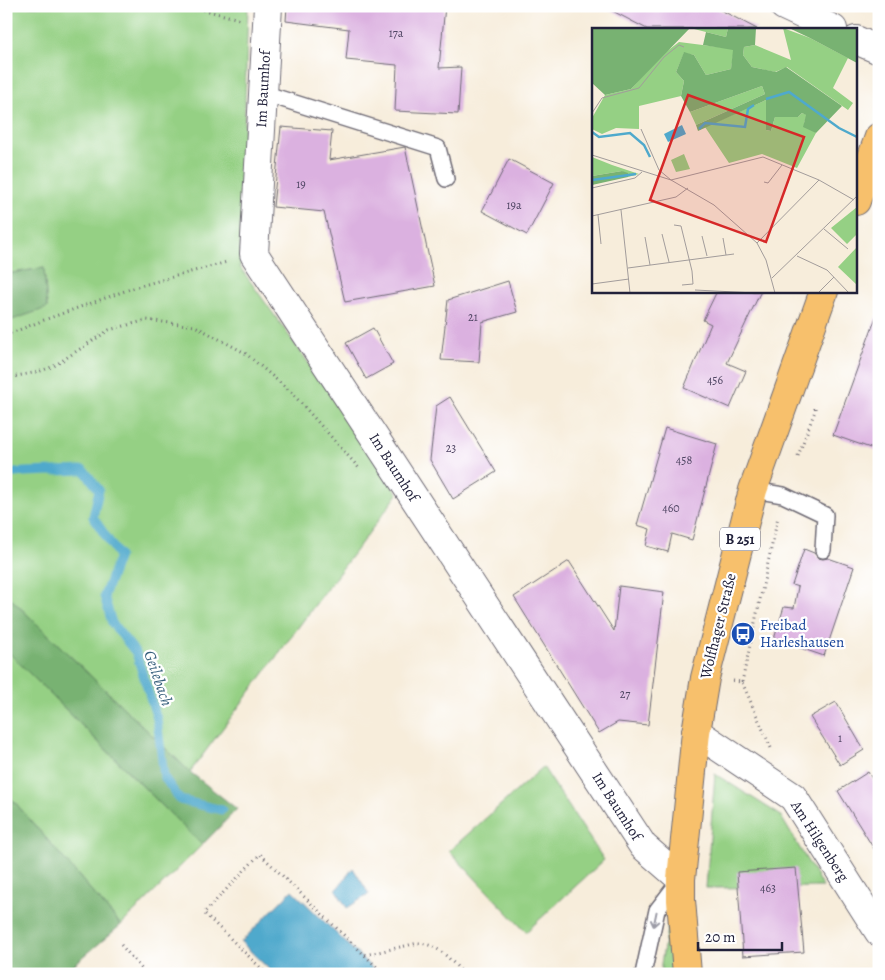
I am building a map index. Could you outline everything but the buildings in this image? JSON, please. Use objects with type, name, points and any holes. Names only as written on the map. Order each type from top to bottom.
[{"type":"main road","points":[[858,195],[879,137]]},
{"type":"main road","name":"Wolfhager Straße","points":[[687,974],[681,879],[696,732],[705,678],[753,490],[824,292]]},
{"type":"street","points":[[784,6],[830,28]]},
{"type":"street","name":"Im Baumhof","points":[[267,16],[254,254],[644,846],[681,879]]},
{"type":"street","points":[[858,41],[879,50]]},
{"type":"street","name":"Am Hilgenberg","points":[[696,732],[793,797],[879,932]]},
{"type":"lane","points":[[263,92],[438,148],[446,180]]},
{"type":"lane","points":[[753,490],[783,495],[825,515],[822,550]]},
{"type":"lane","points":[[642,974],[657,910],[681,879]]},
{"type":"path","points":[[189,6],[267,16]]},
{"type":"path","points":[[6,336],[44,320],[136,287],[254,254]]},
{"type":"path","points":[[6,378],[38,372],[54,366],[109,330],[147,320],[195,326],[245,353],[291,392],[363,473]]},
{"type":"path","points":[[705,678],[742,682],[773,753]]},
{"type":"path","points":[[267,974],[204,912],[260,854],[384,974]]},
{"type":"path","points":[[365,955],[418,943],[433,945],[464,974]]},
{"type":"path","points":[[121,946],[146,974]]},
{"type":"green space","points":[[6,6],[248,6],[240,267],[368,446],[398,494],[190,772],[6,594],[6,322],[47,307],[44,268],[6,274]]},
{"type":"green space","points":[[44,268],[47,308],[6,322],[6,274]]},
{"type":"green space","points":[[6,594],[190,772],[237,809],[202,845],[6,650]]},
{"type":"green space","points":[[6,650],[202,845],[121,925],[6,792]]},
{"type":"green space","points":[[543,767],[604,860],[526,932],[449,851]]},
{"type":"green space","points":[[715,774],[780,815],[823,887],[706,888]]},
{"type":"green space","points":[[6,792],[121,925],[63,974],[6,974]]},
{"type":"green space","points":[[669,918],[676,974],[661,974],[661,964]]},
{"type":"water","points":[[353,868],[369,894],[347,908],[336,890]]},
{"type":"water","points":[[292,890],[378,974],[274,974],[241,942]]},
{"type":"waterway","name":"Geilebach","points":[[6,474],[84,470],[99,490],[93,517],[119,556],[104,596],[112,623],[136,653],[157,719],[164,777],[180,800],[222,810]]},
{"type":"place","name":"Freibad Harleshausen","points":[[743,634]]}]
